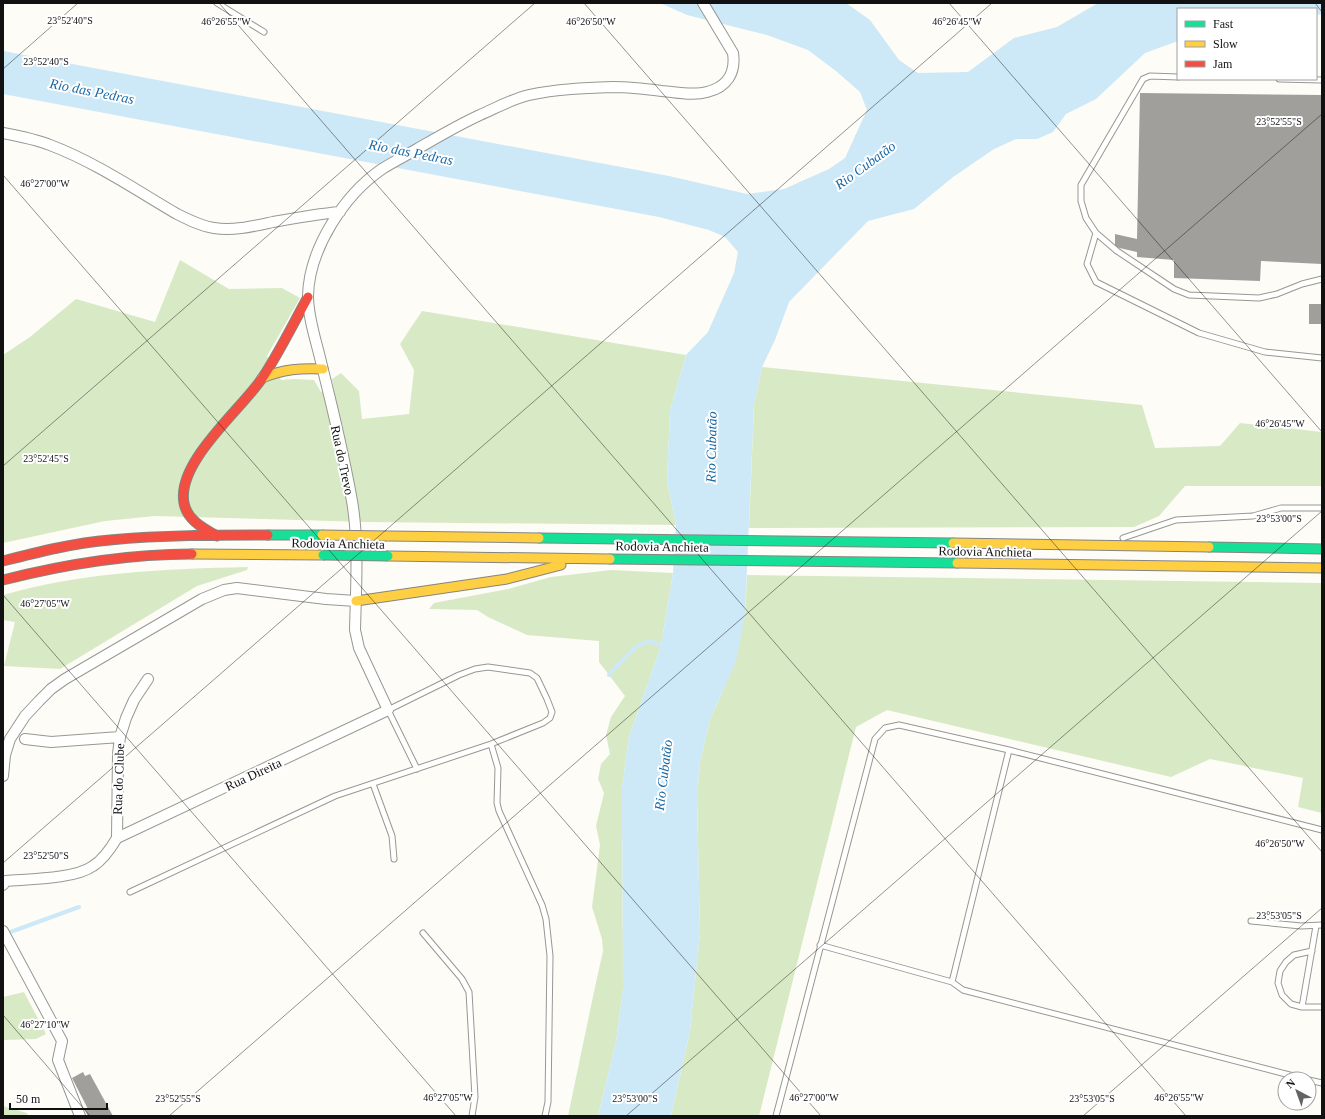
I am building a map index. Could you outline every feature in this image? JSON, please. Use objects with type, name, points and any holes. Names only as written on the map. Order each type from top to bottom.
[{"type":"highway","points":[[217,536],[192,520],[184,506],[185,486],[192,465],[200,453],[262,378],[280,350],[308,297]]},
{"type":"highway","points":[[262,378],[274,372],[291,368],[323,368]]},
{"type":"highway","name":"Rodovia Anchieta","points":[[3,561],[53,549],[102,541],[217,536],[322,535],[1322,549]]},
{"type":"highway","name":"Rodovia Anchieta","points":[[3,580],[77,563],[174,554],[1322,568]]},
{"type":"highway","points":[[356,601],[507,579],[587,559]]},
{"type":"street","name":"Rua do Trevo","points":[[388,710],[359,648],[356,638],[355,516],[323,368],[309,314],[308,297],[311,271],[315,258],[340,212],[351,198],[381,170],[455,127],[501,105],[527,96],[559,90],[631,87],[684,93],[706,92],[722,86],[729,78],[733,69],[733,52],[702,3]]},
{"type":"street","points":[[3,133],[29,138],[50,145],[91,164],[177,214],[204,226],[216,228],[249,227],[314,214],[340,212]]},
{"type":"street","points":[[3,776],[6,738],[51,689],[65,679],[212,594],[224,590],[244,589],[326,599],[356,601]]},
{"type":"street","name":"Rua do Clube","points":[[117,838],[120,737],[134,700],[148,679]]},
{"type":"street","name":"Rua Direita","points":[[117,838],[388,710]]},
{"type":"street","points":[[25,739],[52,742],[120,737]]},
{"type":"street","points":[[3,886],[6,881],[78,874],[94,866],[111,848],[117,838]]},
{"type":"street","points":[[3,931],[62,1041],[58,1060],[80,1116]]},
{"type":"lane","points":[[217,3],[264,32]]},
{"type":"lane","points":[[1177,77],[1150,76],[1143,79],[1081,185],[1081,201],[1086,218],[1096,233],[1116,251],[1174,289],[1189,295],[1259,298],[1277,294],[1302,284],[1322,279]]},
{"type":"lane","points":[[1096,233],[1087,264],[1096,282],[1199,333],[1264,352],[1322,358]]},
{"type":"lane","points":[[1102,545],[1176,520],[1253,516],[1281,508],[1322,508]]},
{"type":"lane","points":[[1223,548],[1284,542]]},
{"type":"lane","points":[[130,892],[322,801],[335,796],[373,784],[491,744],[543,723],[550,718],[552,712],[537,678],[530,673],[488,667],[475,669],[459,675],[388,710],[417,769]]},
{"type":"lane","points":[[776,1116],[875,739],[885,728],[898,725],[1009,750],[1322,830]]},
{"type":"lane","points":[[491,744],[498,768],[499,811],[542,905],[546,919],[550,956],[548,1102],[545,1116]]},
{"type":"lane","points":[[952,982],[1009,750]]},
{"type":"lane","points":[[373,784],[392,836],[394,859]]},
{"type":"lane","points":[[1251,920],[1301,926],[1319,926],[1312,951],[1302,1007]]},
{"type":"lane","points":[[423,933],[462,979],[468,992],[475,1097],[472,1116]]},
{"type":"lane","points":[[820,945],[952,982],[964,990],[1277,1072]]},
{"type":"lane","points":[[1312,951],[1294,955],[1286,962],[1280,971],[1278,983],[1282,994],[1291,1004],[1302,1007],[1322,1007]]},
{"type":"green space","points":[[180,260],[229,289],[282,288],[300,298],[267,356],[281,380],[314,380],[321,392],[334,390],[332,379],[341,373],[359,391],[362,419],[409,414],[414,370],[400,344],[422,311],[686,355],[670,411],[667,481],[676,525],[366,522],[155,516],[105,521],[3,543],[3,355],[30,337],[76,299],[155,322]]},
{"type":"green space","points":[[762,367],[1142,405],[1155,448],[1220,446],[1240,423],[1322,432],[1322,486],[1185,486],[1159,516],[1134,527],[749,528],[754,405]]},
{"type":"green space","points":[[248,567],[247,570],[197,586],[60,669],[4,666],[15,622],[3,620],[3,595],[63,581],[124,573]]},
{"type":"green space","points":[[611,570],[673,573],[661,646],[629,737],[622,788],[623,989],[616,1042],[598,1116],[568,1116],[603,951],[602,939],[592,907],[600,845],[596,826],[604,793],[598,779],[601,764],[610,754],[606,735],[611,717],[625,696],[599,662],[599,641],[527,635],[488,617],[477,610],[429,609],[434,603],[508,589],[551,577]]},
{"type":"green space","points":[[747,575],[1322,583],[1322,813],[1298,807],[1303,778],[1210,759],[1171,777],[887,710],[856,727],[759,1116],[671,1116],[690,1031],[700,933],[697,796],[700,762],[710,719],[722,693],[745,615]]},
{"type":"green space","points":[[24,992],[46,1034],[36,1039],[3,1040],[3,997]]},
{"type":"green space","points":[[3,1106],[27,1113],[28,1116],[3,1116]]},
{"type":"water","points":[[660,3],[846,3],[870,20],[899,60],[918,73],[968,72],[1014,38],[1057,27],[1098,3],[1322,3],[1322,14],[1317,15],[1317,8],[1177,8],[1177,41],[1145,53],[1096,99],[1066,114],[1053,132],[1037,139],[1016,139],[994,149],[953,177],[914,209],[868,221],[789,302],[775,340],[762,367],[754,405],[745,615],[736,662],[710,719],[700,762],[697,796],[700,933],[690,1031],[671,1116],[598,1116],[616,1042],[623,989],[622,788],[629,737],[661,646],[673,573],[676,525],[667,481],[670,411],[686,355],[708,332],[734,273],[738,252],[725,237],[709,230],[659,217],[3,94],[3,51],[669,176],[747,194],[784,189],[829,169],[845,158],[867,110],[860,92],[836,71],[808,50],[767,35],[687,15]]},
{"type":"building","points":[[1140,93],[1322,95],[1322,264],[1261,261],[1260,281],[1174,278],[1174,260],[1137,257],[1137,252],[1115,247],[1115,234],[1137,239]]},
{"type":"building","points":[[1309,304],[1322,304],[1322,324],[1309,324]]},
{"type":"building","points":[[83,1072],[85,1076],[90,1074],[113,1116],[88,1116],[85,1110],[88,1109],[72,1078]]},
{"type":"waterway","points":[[609,675],[628,654],[644,643],[651,641],[661,646],[663,650]]},
{"type":"waterway","points":[[5,934],[79,907]]},
{"type":"traffic: fast","points":[[268,535],[322,535]]},
{"type":"traffic: fast","points":[[539,538],[953,543]]},
{"type":"traffic: fast","points":[[1209,547],[1322,549]]},
{"type":"traffic: fast","points":[[323,555],[388,556]]},
{"type":"traffic: fast","points":[[610,559],[957,563]]},
{"type":"traffic: slow","points":[[262,378],[292,370],[323,369]]},
{"type":"traffic: slow","points":[[322,535],[387,536]]},
{"type":"traffic: slow","points":[[387,536],[539,538]]},
{"type":"traffic: slow","points":[[953,543],[1209,547]]},
{"type":"traffic: slow","points":[[192,554],[323,555]]},
{"type":"traffic: slow","points":[[388,556],[610,559]]},
{"type":"traffic: slow","points":[[957,563],[1322,568]]},
{"type":"traffic: slow","points":[[356,601],[507,579],[561,565]]},
{"type":"traffic: jam","points":[[217,536],[196,523],[188,514],[184,503],[184,487],[190,471],[200,454],[213,437],[263,377],[308,297]]},
{"type":"traffic: jam","points":[[3,561],[43,551],[97,541],[170,536],[268,535]]},
{"type":"traffic: jam","points":[[3,580],[50,569],[97,561],[168,554],[192,554]]},
{"type":"water label","name":"Rio das Pedras","points":[[92,91]]},
{"type":"water label","name":"Rio das Pedras","points":[[411,152]]},
{"type":"water label","name":"Rio Cubatão","points":[[865,165]]},
{"type":"water label","name":"Rio Cubatão","points":[[711,447]]},
{"type":"water label","name":"Rio Cubatão","points":[[663,775]]}]
